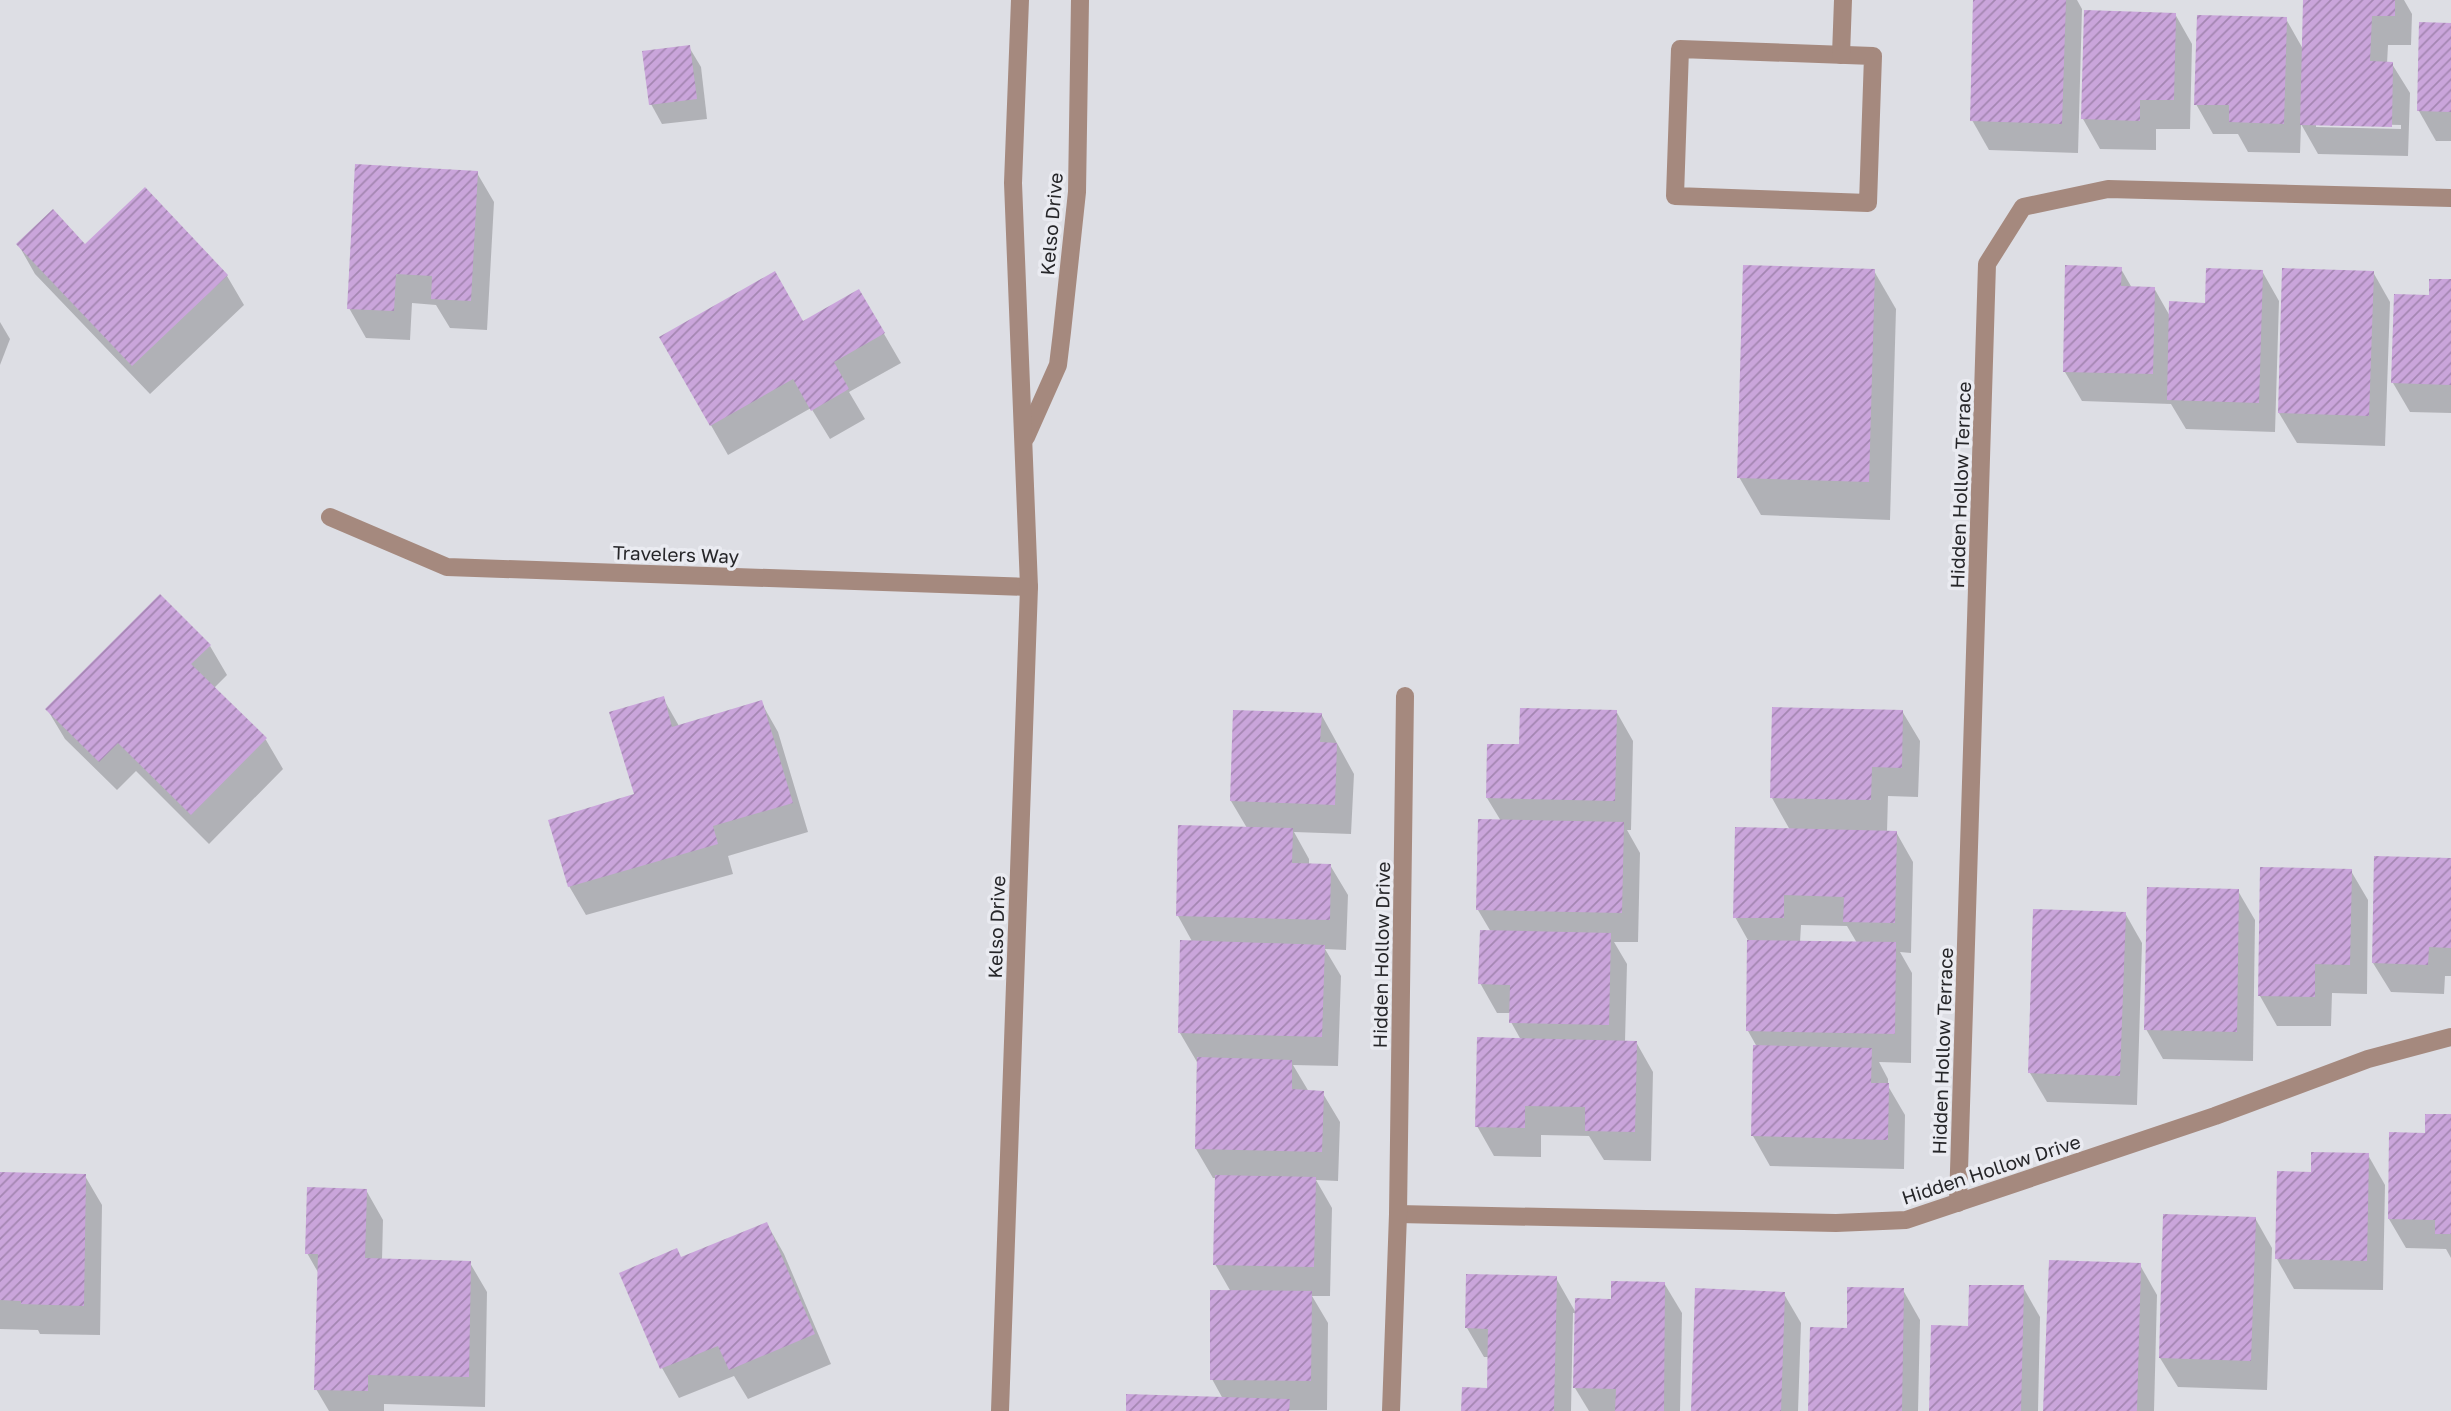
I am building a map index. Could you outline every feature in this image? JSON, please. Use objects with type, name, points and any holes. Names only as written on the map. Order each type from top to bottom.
[{"type":"street","name":"Kelso Drive","points":[[1000,1411],[1029,587],[1013,183],[1020,0]]},
{"type":"street","name":"Kelso Drive","points":[[1023,444],[1058,365],[1077,192],[1080,0]]},
{"type":"street","points":[[1841,55],[1843,0]]},
{"type":"street","points":[[1680,49],[1841,55],[1873,56],[1868,204],[1675,196],[1680,49]]},
{"type":"street","name":"Hidden Hollow Terrace","points":[[1958,1203],[1987,264],[2023,207],[2108,190],[2451,198]]},
{"type":"street","name":"Travelers Way","points":[[330,517],[447,567],[1029,587]]},
{"type":"street","name":"Hidden Hollow Drive","points":[[1391,1411],[1398,1214],[1405,696]]},
{"type":"street","name":"Hidden Hollow Drive","points":[[1398,1214],[1836,1223],[1906,1220],[2215,1116],[2368,1059],[2451,1037]]},
{"type":"building","points":[[1973,0],[2066,0],[2062,124],[1970,121]]},
{"type":"building","points":[[2303,0],[2395,0],[2395,16],[2372,16],[2370,61],[2393,62],[2392,127],[2300,125]]},
{"type":"building","points":[[2084,10],[2176,13],[2174,100],[2140,100],[2140,121],[2081,119]]},
{"type":"building","points":[[2197,15],[2287,17],[2284,124],[2229,122],[2229,105],[2194,105]]},
{"type":"building","points":[[2419,22],[2451,23],[2451,112],[2417,111]]},
{"type":"building","points":[[690,45],[697,99],[649,105],[642,51]]},
{"type":"building","points":[[355,164],[478,171],[471,301],[431,299],[432,276],[396,274],[394,311],[347,309]]},
{"type":"building","points":[[145,187],[228,275],[132,366],[16,244],[53,209],[85,244]]},
{"type":"building","points":[[1743,265],[1875,269],[1869,482],[1737,478]]},
{"type":"building","points":[[2065,265],[2122,267],[2121,286],[2155,287],[2153,374],[2063,372]]},
{"type":"building","points":[[2206,268],[2263,270],[2259,403],[2167,400],[2169,301],[2205,303]]},
{"type":"building","points":[[2282,268],[2374,271],[2369,416],[2278,413]]},
{"type":"building","points":[[775,271],[803,321],[859,289],[885,333],[834,362],[849,389],[811,411],[793,379],[710,426],[659,337]]},
{"type":"building","points":[[2429,279],[2451,279],[2451,385],[2391,383],[2394,294],[2429,295]]},
{"type":"building","points":[[160,594],[211,645],[191,664],[267,738],[191,815],[118,743],[99,762],[45,709]]},
{"type":"building","points":[[664,696],[672,727],[762,700],[793,803],[713,826],[718,844],[568,887],[548,820],[634,794],[609,712]]},
{"type":"building","points":[[1772,707],[1903,710],[1902,768],[1872,767],[1871,800],[1770,798]]},
{"type":"building","points":[[1520,708],[1617,710],[1615,801],[1486,798],[1487,744],[1519,744]]},
{"type":"building","points":[[1233,710],[1322,713],[1320,742],[1337,743],[1335,805],[1230,801]]},
{"type":"building","points":[[1478,819],[1624,822],[1622,913],[1476,910]]},
{"type":"building","points":[[1178,825],[1293,828],[1292,863],[1331,864],[1330,920],[1176,916]]},
{"type":"building","points":[[1735,827],[1897,831],[1895,923],[1843,922],[1844,897],[1784,895],[1784,918],[1733,918]]},
{"type":"building","points":[[2374,856],[2451,858],[2451,948],[2429,947],[2428,965],[2372,963]]},
{"type":"building","points":[[2260,867],[2352,869],[2350,965],[2315,964],[2315,997],[2258,996]]},
{"type":"building","points":[[2147,887],[2239,889],[2237,1032],[2144,1030]]},
{"type":"building","points":[[2033,909],[2126,912],[2120,1076],[2028,1073]]},
{"type":"building","points":[[1480,930],[1611,933],[1609,1025],[1509,1023],[1510,985],[1478,984]]},
{"type":"building","points":[[1180,940],[1325,945],[1322,1037],[1178,1033]]},
{"type":"building","points":[[1747,940],[1896,942],[1895,1034],[1746,1031]]},
{"type":"building","points":[[1477,1037],[1637,1041],[1635,1132],[1585,1131],[1585,1107],[1525,1106],[1525,1128],[1475,1127]]},
{"type":"building","points":[[1753,1045],[1872,1048],[1871,1083],[1889,1083],[1888,1140],[1751,1136]]},
{"type":"building","points":[[1197,1057],[1292,1060],[1292,1089],[1324,1091],[1322,1152],[1195,1149]]},
{"type":"building","points":[[2425,1114],[2451,1114],[2451,1234],[2435,1234],[2435,1220],[2388,1219],[2389,1132],[2425,1133]]},
{"type":"building","points":[[2311,1152],[2369,1153],[2367,1261],[2275,1259],[2277,1171],[2311,1172]]},
{"type":"building","points":[[0,1172],[86,1174],[84,1306],[21,1304],[21,1301],[0,1300]]},
{"type":"building","points":[[1215,1175],[1316,1177],[1314,1267],[1213,1265]]},
{"type":"building","points":[[307,1187],[367,1189],[365,1258],[471,1261],[469,1377],[368,1375],[368,1391],[314,1390],[318,1254],[305,1254]]},
{"type":"building","points":[[2163,1214],[2256,1217],[2251,1361],[2159,1358]]},
{"type":"building","points":[[767,1222],[815,1334],[729,1370],[718,1346],[660,1369],[619,1273],[677,1248],[681,1257]]},
{"type":"building","points":[[2049,1260],[2141,1263],[2137,1411],[2043,1411]]},
{"type":"building","points":[[1466,1274],[1557,1276],[1554,1411],[1461,1411],[1462,1387],[1487,1388],[1488,1329],[1465,1328]]},
{"type":"building","points":[[1611,1281],[1665,1282],[1664,1411],[1615,1411],[1616,1389],[1573,1388],[1575,1298],[1611,1299]]},
{"type":"building","points":[[1969,1285],[2024,1285],[2021,1411],[1929,1411],[1931,1325],[1968,1326]]},
{"type":"building","points":[[1847,1287],[1904,1288],[1902,1411],[1808,1411],[1810,1327],[1847,1328]]},
{"type":"building","points":[[1695,1288],[1785,1292],[1781,1411],[1691,1411]]},
{"type":"building","points":[[1210,1290],[1312,1291],[1311,1381],[1210,1380]]},
{"type":"building","points":[[1126,1394],[1290,1399],[1289,1411],[1126,1411]]}]
